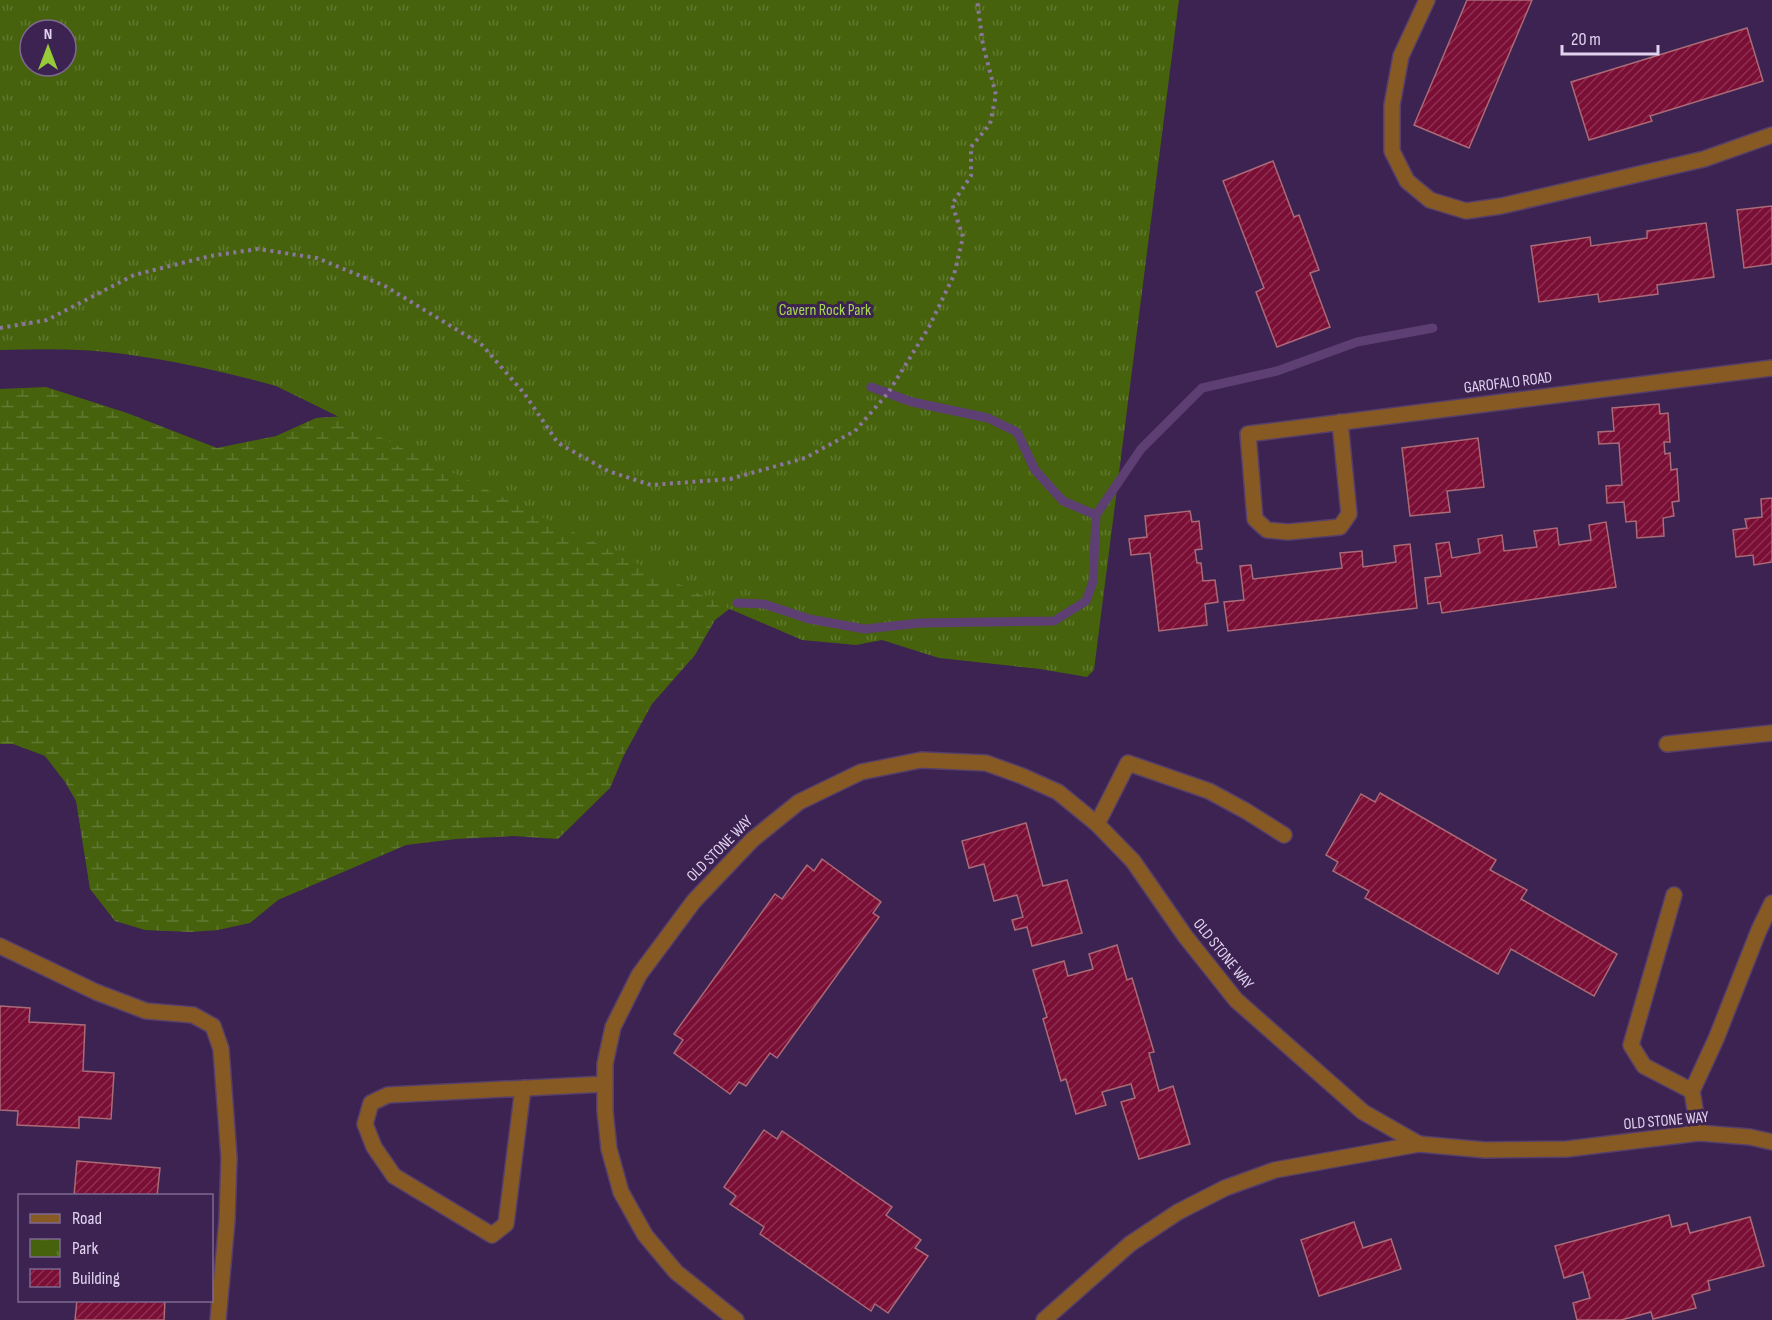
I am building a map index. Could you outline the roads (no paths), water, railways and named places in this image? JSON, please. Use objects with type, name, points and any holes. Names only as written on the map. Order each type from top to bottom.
[{"type":"street","points":[[1427,0],[1401,56],[1392,105],[1392,151],[1407,181],[1430,200],[1466,211],[1501,206],[1704,159],[1772,135]]},
{"type":"street","name":"GAROFALO ROAD","points":[[1340,422],[1349,514],[1340,527],[1288,532],[1267,530],[1255,519],[1248,434],[1340,422],[1772,369]]},
{"type":"street","points":[[1667,744],[1772,733]]},
{"type":"street","name":"OLD STONE WAY","points":[[736,1320],[676,1272],[645,1235],[621,1192],[609,1149],[605,1112],[605,1064],[613,1027],[639,975],[694,900],[752,840],[799,802],[861,772],[921,760],[986,763],[1058,792],[1097,824],[1133,861],[1185,936],[1236,1000],[1363,1112],[1419,1144]]},
{"type":"street","points":[[1097,824],[1128,763],[1209,791],[1284,835]]},
{"type":"street","points":[[1674,895],[1631,1045],[1644,1066],[1692,1091]]},
{"type":"street","points":[[1699,1133],[1692,1091],[1772,903]]},
{"type":"street","points":[[0,945],[96,992],[146,1011],[193,1015],[213,1026],[221,1049],[229,1158],[227,1220],[218,1320]]},
{"type":"street","points":[[523,1088],[506,1224],[492,1235],[394,1176],[374,1147],[365,1124],[371,1103],[388,1095],[523,1088],[605,1084]]},
{"type":"street","name":"OLD STONE WAY","points":[[1044,1320],[1130,1245],[1178,1212],[1225,1188],[1275,1170],[1419,1144],[1485,1150],[1567,1149],[1699,1133],[1750,1137],[1772,1142]]},
{"type":"waterway","points":[[737,603],[764,604],[809,619],[865,629],[920,623],[1054,621],[1086,601],[1093,582],[1096,515],[1141,449],[1202,388],[1277,371],[1357,342],[1433,328]]},
{"type":"waterway","points":[[871,387],[912,402],[988,418],[1017,432],[1035,470],[1063,501],[1096,515]]},
{"type":"park label","name":"Cavern Rock Park","points":[[825,310]]}]
